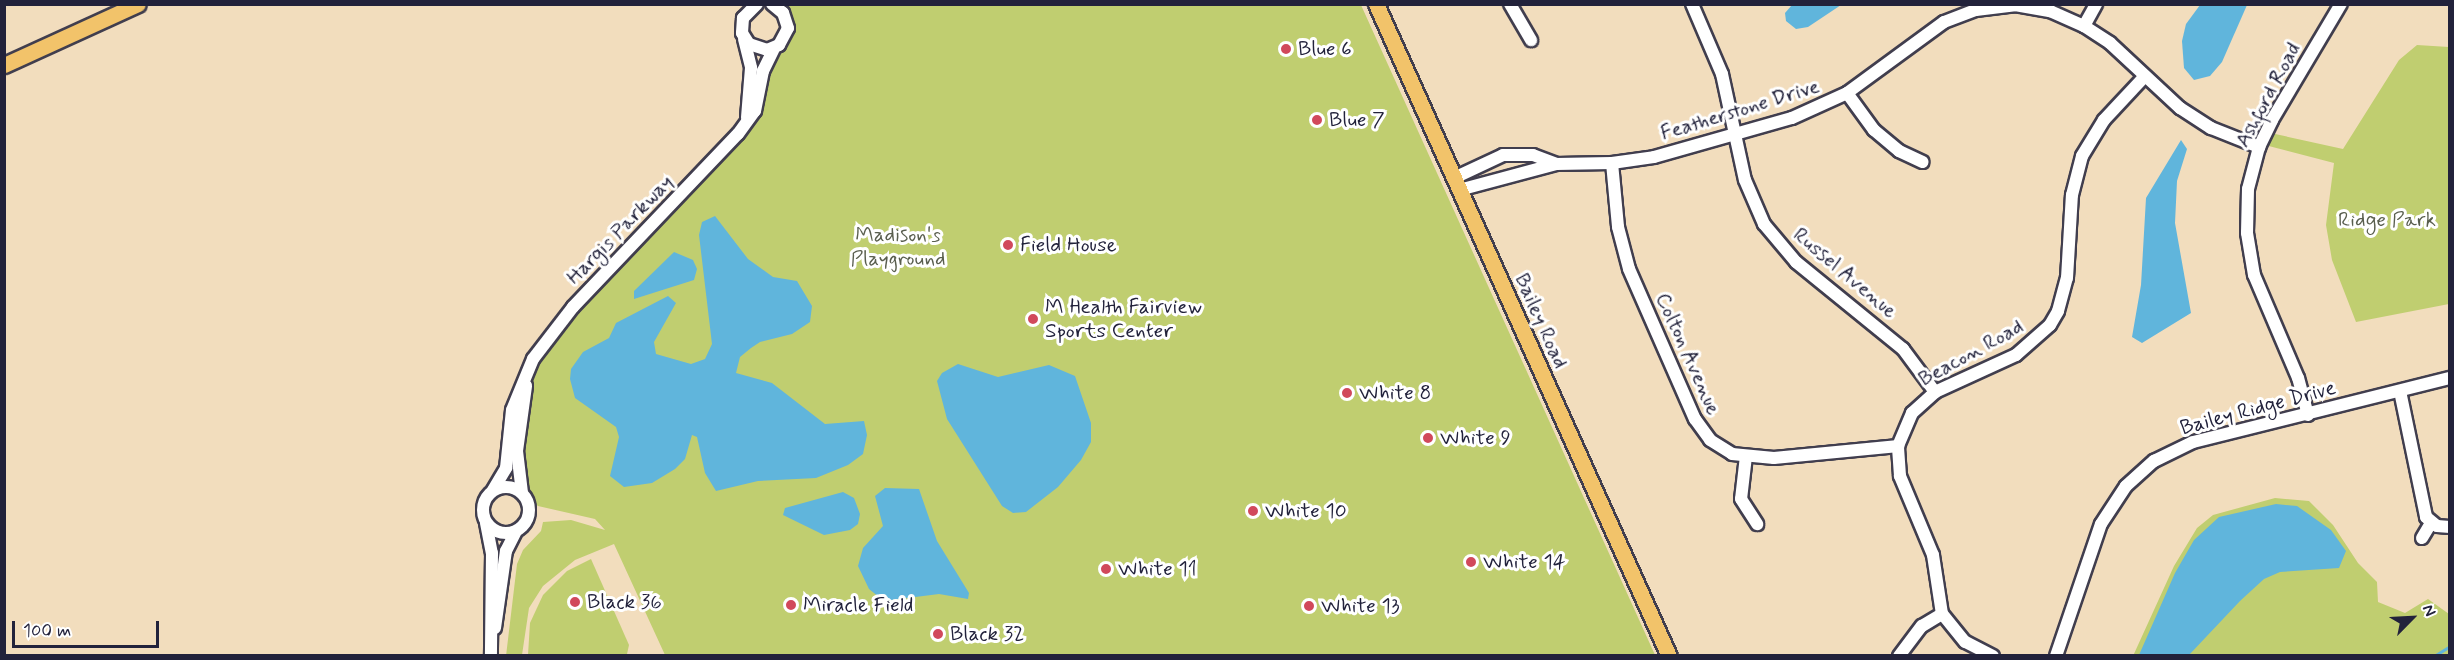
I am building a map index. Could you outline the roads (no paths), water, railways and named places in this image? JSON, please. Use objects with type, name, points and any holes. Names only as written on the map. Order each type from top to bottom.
[{"type":"main road","points":[[4,65],[138,4]]},
{"type":"main road","name":"Bailey Road","points":[[1376,4],[1669,656]]},
{"type":"street","points":[[1510,4],[1531,40]]},
{"type":"street","name":"Russel Avenue","points":[[1692,4],[1722,74],[1749,194],[1772,237],[1796,262],[1889,336],[1914,362],[1935,392]]},
{"type":"street","points":[[2084,26],[2096,4]]},
{"type":"street","name":"Ashford Road","points":[[2308,415],[2298,378],[2262,298],[2249,254],[2248,189],[2259,147],[2341,4]]},
{"type":"street","name":"Hargis Parkway","points":[[493,490],[506,468],[512,410],[528,373],[552,331],[730,143],[747,118],[755,111],[763,71],[774,48],[783,40],[788,28],[775,6]]},
{"type":"street","name":"Hargis Parkway","points":[[747,118],[751,68],[741,25],[750,7]]},
{"type":"street","name":"Featherstone Drive","points":[[1456,184],[1556,164],[1612,163],[1654,157],[1809,112],[1847,93],[1932,29],[1975,7],[2031,7],[2084,26],[2110,43],[2195,118],[2259,147]]},
{"type":"street","points":[[744,39],[754,48],[774,48]]},
{"type":"street","name":"Beacon Road","points":[[1942,615],[1933,555],[1900,476],[1898,446],[1912,413],[1935,392],[2016,355],[2050,325],[2067,278],[2072,195],[2082,156],[2104,120],[2145,76]]},
{"type":"street","points":[[1847,93],[1874,130],[1899,150],[1923,162]]},
{"type":"street","name":"Featherstone Drive","points":[[1456,184],[1503,155],[1533,155],[1556,164]]},
{"type":"street","name":"Colton Avenue","points":[[1612,163],[1618,227],[1629,269],[1695,419],[1720,448],[1746,456],[1774,458],[1898,446]]},
{"type":"street","name":"Hargis Parkway","points":[[522,493],[517,452],[528,373]]},
{"type":"street","name":"Bailey Ridge Drive","points":[[2056,656],[2101,524],[2113,503],[2139,472],[2193,442],[2450,378]]},
{"type":"street","points":[[2400,391],[2416,454],[2424,512],[2431,523],[2450,526]]},
{"type":"street","points":[[1746,456],[1741,499],[1757,524]]},
{"type":"street","points":[[491,656],[492,553],[484,501],[493,490],[508,486],[522,493],[529,513],[516,531],[506,551],[500,613],[493,635]]},
{"type":"street","points":[[486,522],[502,533],[516,531]]},
{"type":"street","points":[[2422,538],[2431,523]]},
{"type":"street","points":[[1899,656],[1922,626],[1942,615],[1965,642],[1993,656]]},
{"type":"water","points":[[1792,5],[1841,5],[1808,27],[1796,29],[1786,21],[1785,13]]},
{"type":"water","points":[[2200,5],[2247,5],[2222,62],[2210,76],[2194,80],[2184,68],[2182,41],[2186,24]]},
{"type":"water","points":[[2181,140],[2187,149],[2177,181],[2175,223],[2191,313],[2142,343],[2132,337],[2141,285],[2146,198]]},
{"type":"water","points":[[715,216],[748,259],[773,277],[797,281],[812,306],[810,322],[792,334],[760,342],[751,348],[740,357],[736,373],[772,383],[825,424],[864,421],[867,435],[863,454],[848,465],[816,478],[758,481],[716,491],[705,473],[697,437],[692,435],[685,459],[675,469],[652,483],[624,487],[610,476],[619,437],[616,427],[575,398],[570,379],[571,369],[583,352],[609,338],[616,323],[668,296],[676,303],[654,342],[656,354],[691,364],[705,359],[712,344],[699,235],[702,222]]},
{"type":"water","points":[[674,252],[693,260],[697,269],[694,280],[634,299],[634,291]]},
{"type":"water","points":[[958,364],[998,377],[1049,365],[1075,376],[1091,423],[1091,442],[1081,460],[1058,487],[1026,512],[1013,513],[1002,506],[947,419],[937,381],[942,373]]},
{"type":"water","points":[[885,488],[919,489],[937,541],[969,593],[968,599],[939,594],[884,601],[869,589],[858,566],[863,548],[883,526],[875,496]]},
{"type":"water","points":[[843,492],[854,498],[860,514],[858,524],[850,530],[824,535],[783,515],[785,508]]},
{"type":"water","points":[[2276,504],[2297,506],[2331,530],[2346,551],[2339,568],[2280,572],[2264,579],[2189,655],[2139,655],[2175,573],[2194,540],[2219,517]]},
{"type":"waterway","points":[[2434,656],[2450,646]]},
{"type":"place","name":"Blue 6","points":[[1286,49]]},
{"type":"place","name":"Blue 7","points":[[1317,120]]},
{"type":"place","name":"Field House","points":[[1008,245]]},
{"type":"place","name":"M Health Fairview Sports Center","points":[[1033,319]]},
{"type":"place","name":"White 8","points":[[1347,393]]},
{"type":"place","name":"White 9","points":[[1428,438]]},
{"type":"place","name":"White 10","points":[[1253,511]]},
{"type":"place","name":"White 14","points":[[1471,562]]},
{"type":"place","name":"White 11","points":[[1106,569]]},
{"type":"place","name":"Black 36","points":[[575,602]]},
{"type":"place","name":"Miracle Field","points":[[791,605]]},
{"type":"place","name":"White 13","points":[[1309,606]]},
{"type":"place","name":"Black 32","points":[[938,634]]},
{"type":"park label","name":"Ridge Park","points":[[2387,220]]},
{"type":"park label","name":"Madison's Playground","points":[[898,247]]}]
